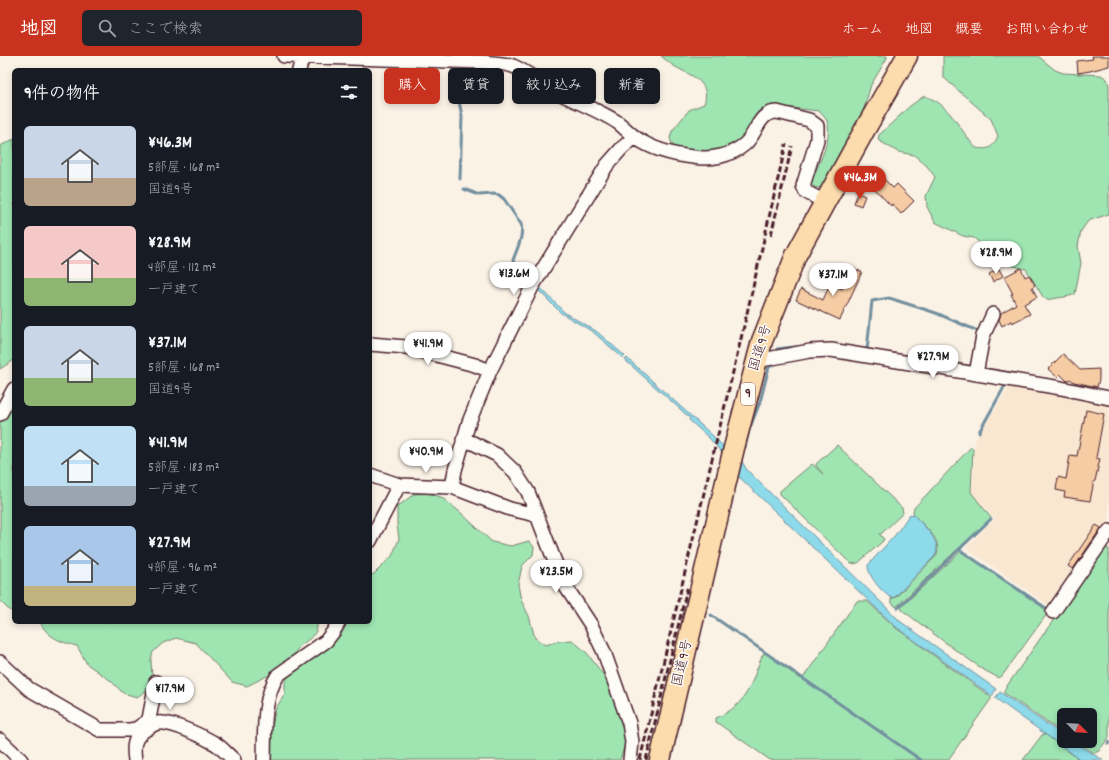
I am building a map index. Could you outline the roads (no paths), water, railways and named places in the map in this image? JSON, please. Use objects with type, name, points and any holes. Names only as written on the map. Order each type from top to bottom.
[{"type":"highway","name":"国道9号","points":[[660,760],[730,463],[756,361],[771,317],[796,255],[907,56]]},
{"type":"street","points":[[284,56],[437,58],[497,63],[514,67],[552,90],[616,121],[635,137],[652,146],[669,152],[692,157],[710,158],[730,153],[745,144],[767,113],[777,112],[809,120],[817,126],[818,135],[804,186],[806,192],[825,202]]},
{"type":"street","points":[[300,68],[303,56]]},
{"type":"street","points":[[452,487],[463,440],[474,407],[490,371],[532,287],[607,165],[622,148],[635,137]]},
{"type":"street","points":[[976,374],[982,336],[993,314]]},
{"type":"street","points":[[372,344],[406,347],[475,365],[490,371]]},
{"type":"street","points":[[756,361],[810,351],[831,350],[1109,398]]},
{"type":"street","points":[[0,414],[12,393]]},
{"type":"street","points":[[463,440],[487,449],[497,455],[507,463],[528,492],[566,587],[591,625],[604,652],[629,724],[632,742],[630,760]]},
{"type":"street","points":[[372,476],[399,485],[452,487],[510,510],[536,515]]},
{"type":"street","points":[[372,537],[399,485]]},
{"type":"street","points":[[1053,612],[1109,531]]},
{"type":"street","points":[[264,760],[267,705],[273,682],[278,674],[326,641],[338,624]]},
{"type":"street","points":[[0,662],[29,689],[100,730],[130,730],[151,723],[169,723],[217,745],[234,760]]},
{"type":"street","points":[[135,760],[134,747],[137,737],[151,723],[156,682]]},
{"type":"street","points":[[0,740],[21,760]]},
{"type":"water","points":[[538,285],[565,313],[596,331],[625,356],[623,358],[593,332],[561,313],[537,289]]},
{"type":"water","points":[[627,358],[726,449],[725,456],[708,437],[689,420],[690,418],[625,360]]},
{"type":"water","points":[[741,460],[747,470],[901,622],[996,689],[992,696],[896,627],[737,475]]},
{"type":"water","points":[[911,514],[914,515],[931,534],[937,550],[935,556],[896,596],[892,598],[884,593],[876,584],[870,574],[868,565],[896,534]]},
{"type":"water","points":[[1000,692],[1057,731],[1057,743],[995,698]]},
{"type":"water","points":[[1064,748],[1083,748],[1103,760],[1081,760]]},
{"type":"waterway","points":[[452,67],[462,116],[460,179]]},
{"type":"waterway","points":[[464,189],[479,195],[499,195],[504,199],[521,224],[522,229],[521,238],[513,260],[514,264],[519,272],[529,280]]},
{"type":"waterway","points":[[864,349],[867,350],[872,301],[889,298],[936,313],[980,332]]},
{"type":"waterway","points":[[777,349],[803,346]]},
{"type":"waterway","points":[[745,447],[749,430],[760,402],[769,367],[774,364]]},
{"type":"waterway","points":[[979,432],[1005,384]]},
{"type":"waterway","points":[[898,608],[991,519]]},
{"type":"waterway","points":[[960,550],[1049,610]]},
{"type":"waterway","points":[[711,615],[921,760]]},
{"type":"railway","points":[[640,760],[786,144]]},
{"type":"railway","points":[[771,235],[792,146]]},
{"type":"railway","points":[[646,760],[688,585]]}]
